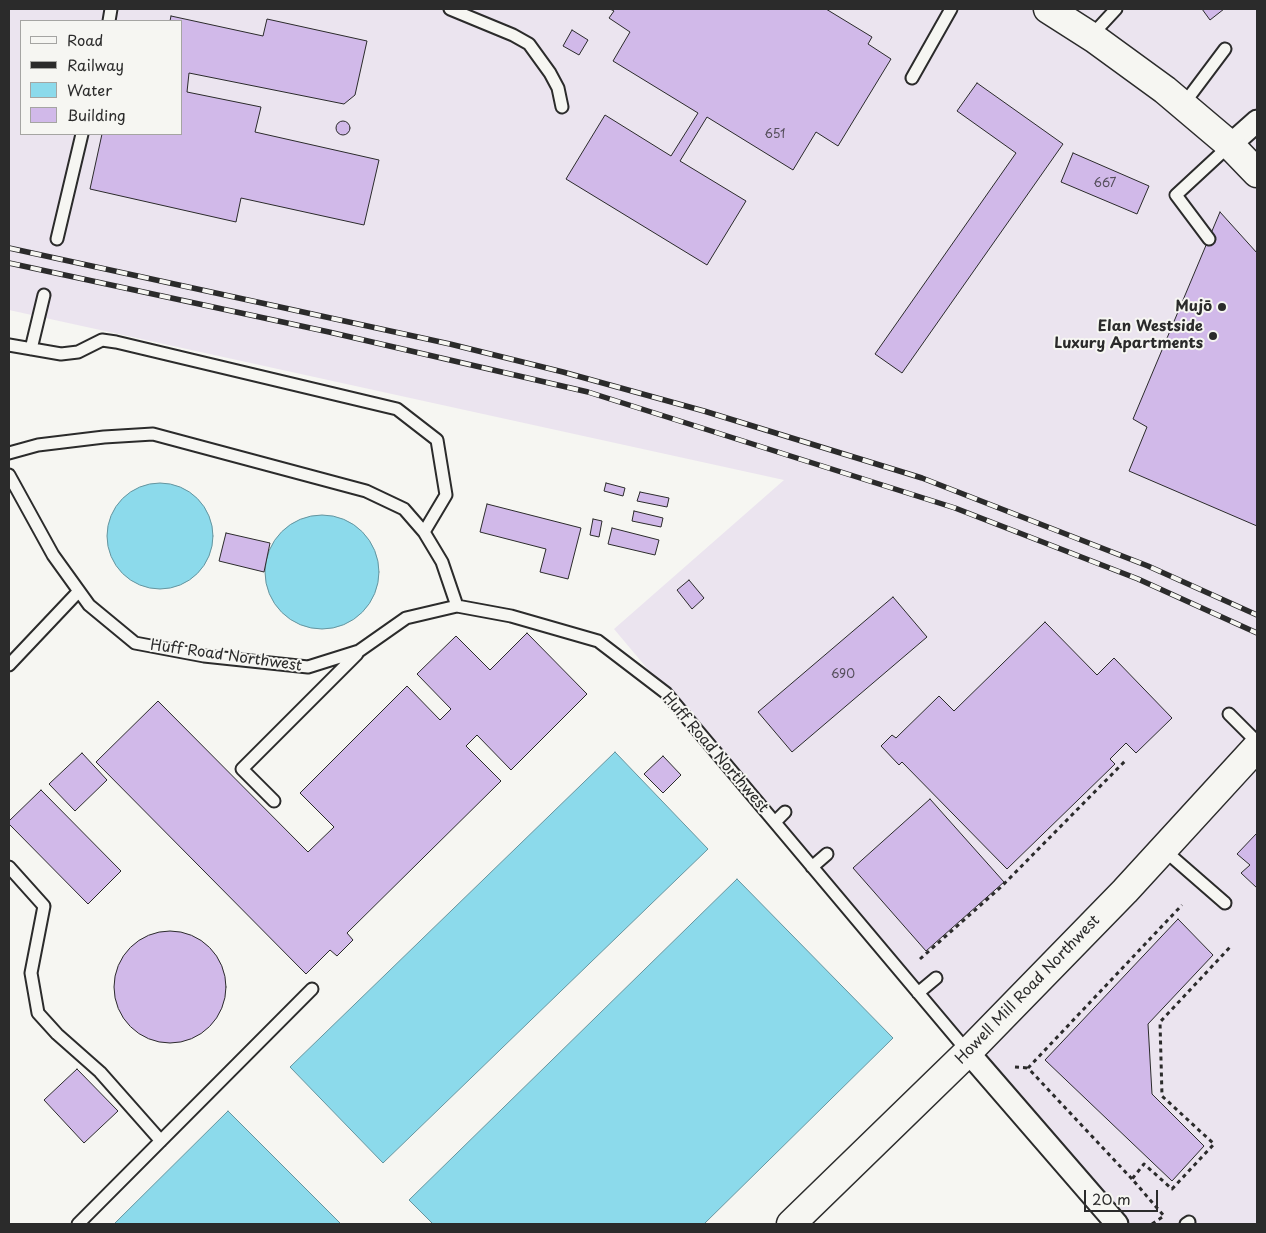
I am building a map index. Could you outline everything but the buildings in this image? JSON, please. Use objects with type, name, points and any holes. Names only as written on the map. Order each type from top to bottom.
[{"type":"main road","points":[[1048,9],[1091,36],[1165,90],[1230,145],[1257,173]]},
{"type":"main road","name":"Howell Mill Road Northwest","points":[[791,1224],[968,1052],[1125,891],[1257,747]]},
{"type":"street","points":[[1230,145],[1257,121]]},
{"type":"street","name":"Huff Road Northwest","points":[[968,1052],[1118,1224]]},
{"type":"lane","points":[[450,9],[513,34],[529,44],[550,73],[558,88],[562,107]]},
{"type":"lane","points":[[912,78],[951,9]]},
{"type":"lane","points":[[1091,36],[1116,9]]},
{"type":"lane","points":[[1182,105],[1225,49]]},
{"type":"lane","points":[[57,239],[82,135]]},
{"type":"lane","points":[[1209,239],[1176,195],[1230,145]]},
{"type":"lane","points":[[31,349],[44,295]]},
{"type":"lane","points":[[9,345],[61,354],[78,352],[102,340],[116,342],[397,409],[437,440],[446,495],[424,532]]},
{"type":"lane","points":[[9,453],[48,444],[104,436],[153,434],[366,491],[404,509],[424,532],[442,562],[457,606]]},
{"type":"lane","name":"Huff Road Northwest","points":[[9,475],[53,555],[90,605],[134,643],[204,656],[308,667],[359,652],[406,618],[457,606],[511,616],[598,641],[666,693],[968,1052]]},
{"type":"lane","points":[[9,665],[79,590]]},
{"type":"lane","points":[[274,801],[242,769],[359,652]]},
{"type":"lane","points":[[1229,714],[1257,742]]},
{"type":"lane","points":[[775,822],[785,812]]},
{"type":"lane","points":[[1163,849],[1225,903]]},
{"type":"lane","points":[[812,867],[827,854]]},
{"type":"lane","points":[[9,867],[44,906],[31,973],[38,1013],[57,1034],[100,1072],[161,1141]]},
{"type":"lane","points":[[918,993],[936,978]]},
{"type":"lane","points":[[78,1224],[312,989]]},
{"type":"path","points":[[920,959],[1001,887],[1127,759]]},
{"type":"path","points":[[1015,1068],[1028,1068],[1182,905]]},
{"type":"path","points":[[1132,1179],[1144,1164],[1172,1189],[1214,1144],[1162,1096],[1160,1022],[1232,945]]},
{"type":"path","points":[[1028,1068],[1164,1216],[1152,1224]]},
{"type":"shaded area","points":[[9,9],[1257,9],[1257,1224],[1119,1224],[959,1040],[614,629],[784,480],[9,310]]},
{"type":"water","points":[[160,483],[180,487],[197,499],[209,516],[213,536],[209,556],[197,573],[180,585],[160,589],[140,585],[123,573],[111,556],[107,536],[111,516],[123,499],[140,487]]},
{"type":"water","points":[[322,515],[344,520],[362,532],[374,550],[379,572],[374,594],[362,612],[344,624],[322,629],[300,624],[282,612],[270,594],[265,572],[270,550],[282,532],[300,520]]},
{"type":"water","points":[[615,752],[708,849],[383,1163],[290,1067]]},
{"type":"water","points":[[737,879],[893,1038],[704,1224],[433,1224],[409,1200]]},
{"type":"water","points":[[228,1111],[341,1224],[114,1224]]},
{"type":"railway","points":[[9,248],[450,344],[563,372],[704,411],[922,478],[1148,566],[1257,615]]},
{"type":"railway","points":[[9,263],[329,332],[588,392],[955,508],[1138,579],[1257,633]]},
{"type":"place","name":"Mujō","points":[[1222,307]]},
{"type":"place","name":"Elan Westside Luxury Apartments","points":[[1213,336]]}]
